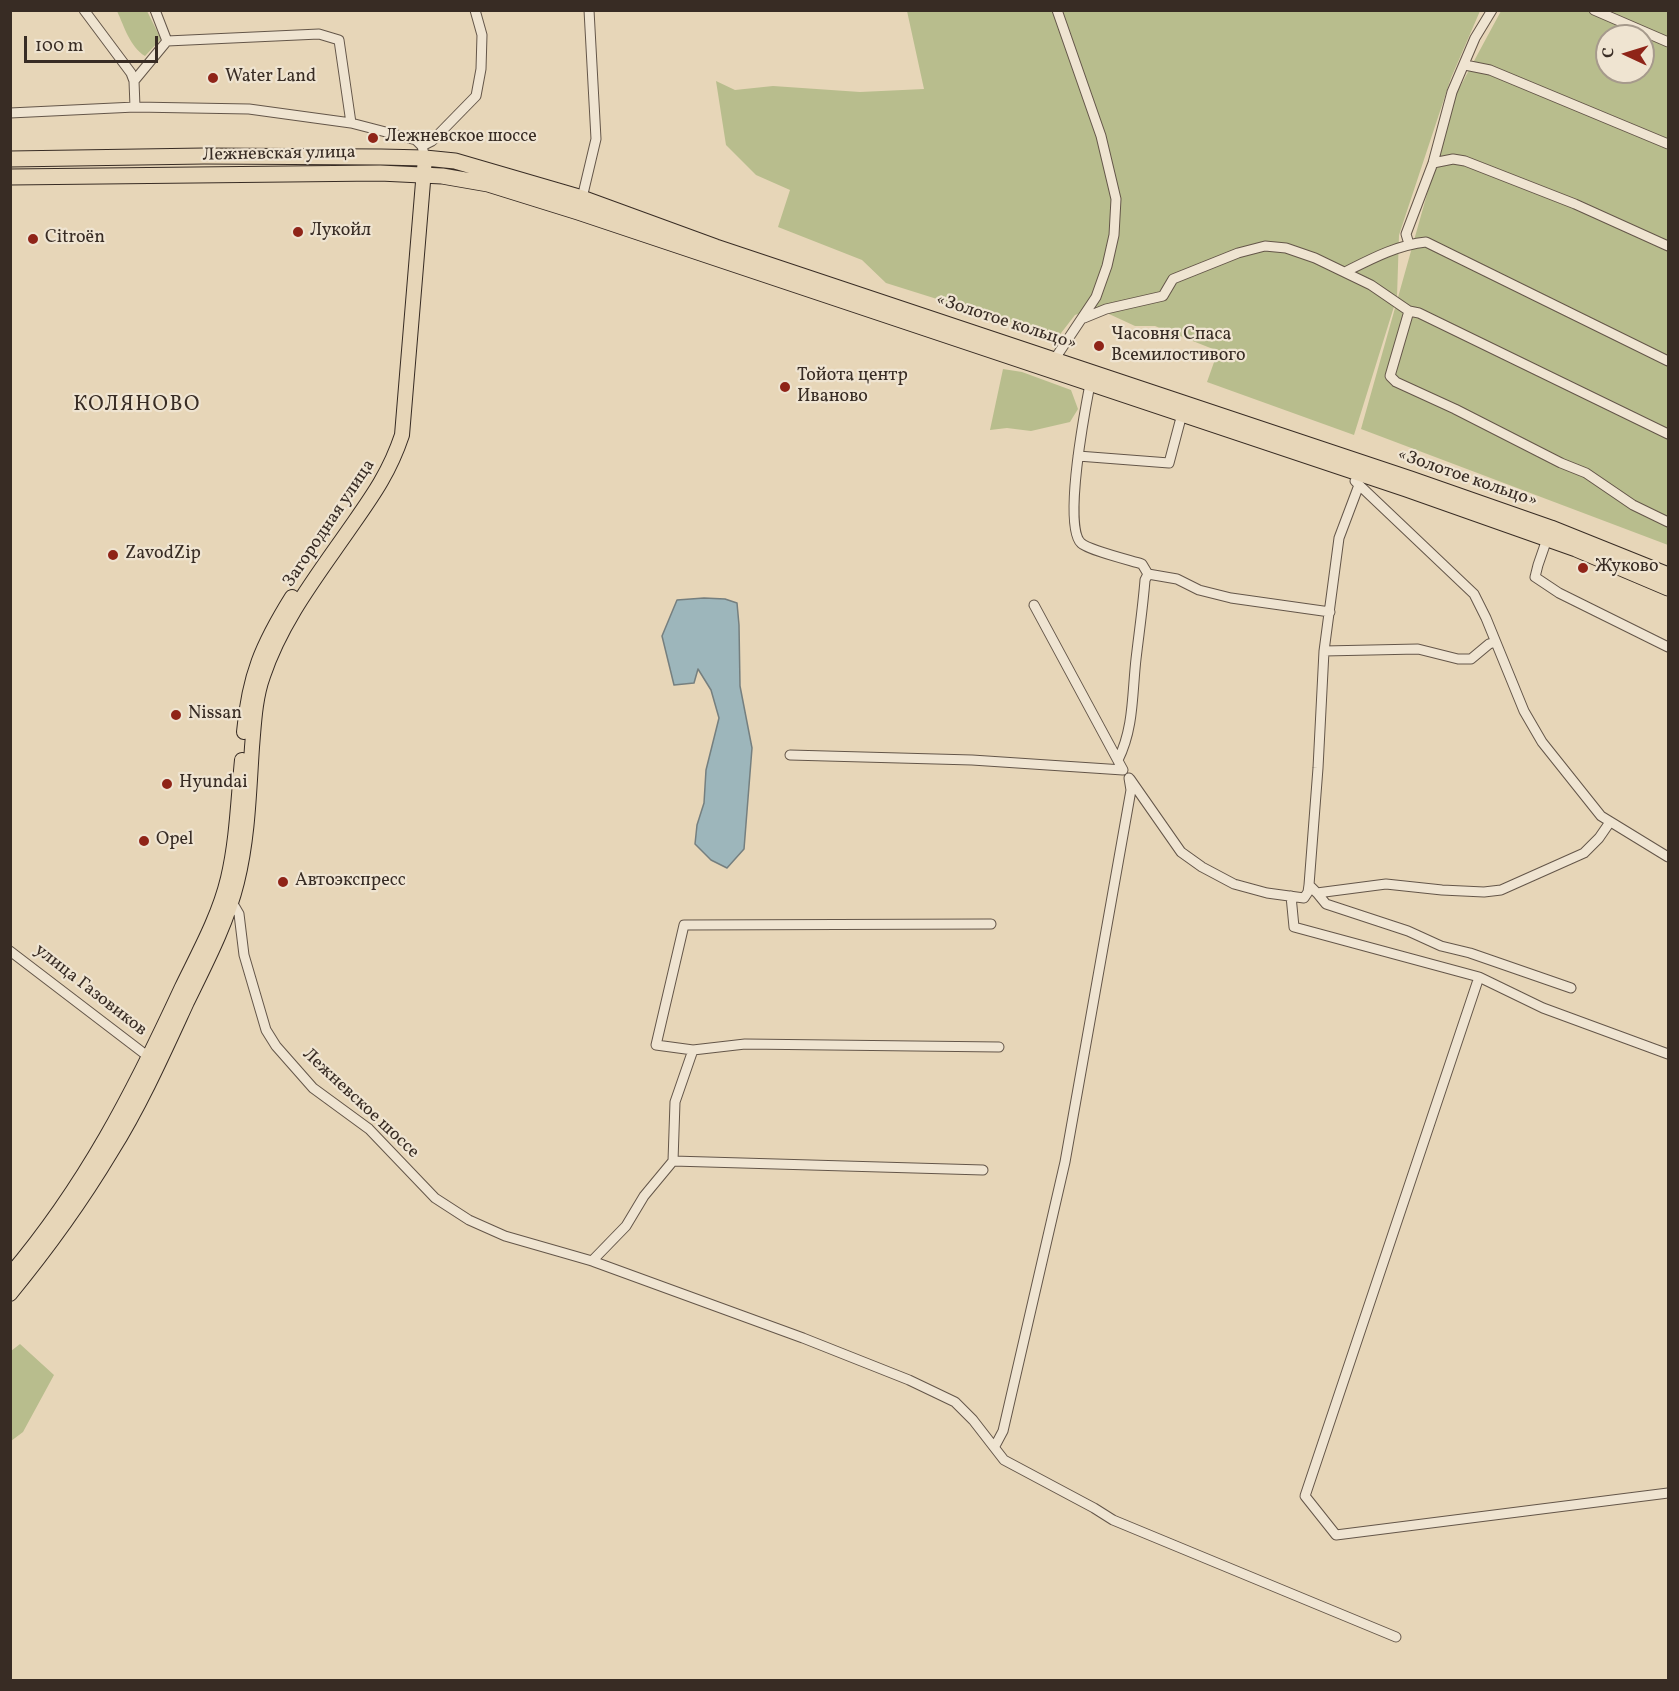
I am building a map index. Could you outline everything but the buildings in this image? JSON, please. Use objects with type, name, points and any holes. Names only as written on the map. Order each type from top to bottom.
[{"type":"highway","name":"Лежневская улица","points":[[10,159],[421,154],[455,161],[576,201]]},
{"type":"highway","name":"Лежневская улица","points":[[10,177],[419,174],[454,177],[576,201]]},
{"type":"highway","name":"«Золотое кольцо»","points":[[576,201],[1054,360],[1340,461],[1547,539],[1668,588]]},
{"type":"highway","name":"«Золотое кольцо»","points":[[576,201],[1090,384],[1551,528],[1668,575]]},
{"type":"main road","name":"Загородная улица","points":[[227,900],[250,685],[264,646],[304,577],[385,462],[391,447],[421,154]]},
{"type":"main road","points":[[10,1275],[56,1217],[117,1122],[227,900]]},
{"type":"main road","points":[[10,1294],[69,1217],[112,1152],[162,1057],[227,900]]},
{"type":"street","points":[[84,10],[130,73],[134,81],[135,107]]},
{"type":"street","points":[[154,10],[167,41]]},
{"type":"street","points":[[421,154],[476,96],[481,69],[482,35],[475,10]]},
{"type":"street","points":[[576,201],[596,139],[589,10]]},
{"type":"street","points":[[1054,360],[1096,297],[1114,236],[1116,199],[1101,136],[1058,10]]},
{"type":"street","points":[[1409,244],[1406,234],[1433,163],[1452,92],[1475,38],[1492,10]]},
{"type":"street","points":[[1594,10],[1668,42]]},
{"type":"street","points":[[134,81],[167,41],[319,34],[339,40],[351,123]]},
{"type":"street","points":[[1465,65],[1490,70],[1668,144]]},
{"type":"street","points":[[10,114],[135,107],[249,110],[351,123],[416,140],[421,154]]},
{"type":"street","points":[[1433,163],[1453,159],[1465,161],[1575,204],[1668,246]]},
{"type":"street","points":[[1345,272],[1409,244],[1426,242],[1668,361]]},
{"type":"street","points":[[1084,318],[1106,309],[1163,296],[1173,279],[1238,253],[1265,246],[1286,248],[1345,272],[1371,285],[1409,311],[1419,312],[1668,434]]},
{"type":"street","points":[[1409,311],[1390,376],[1396,382],[1586,473],[1632,505],[1668,522]]},
{"type":"street","points":[[1090,384],[1078,456],[1075,534],[1082,544],[1142,564],[1148,574],[1136,661],[1131,724],[1118,760]]},
{"type":"street","points":[[1078,456],[1169,463],[1182,414]]},
{"type":"street","points":[[1340,461],[1359,484],[1474,594],[1524,711],[1542,741],[1601,816],[1668,857]]},
{"type":"street","points":[[1034,605],[1126,774],[1181,852],[1227,881],[1267,893],[1304,898],[1309,885],[1324,651],[1339,538],[1359,484]]},
{"type":"street","points":[[1547,539],[1536,577],[1559,593],[1668,647]]},
{"type":"street","points":[[1148,574],[1178,579],[1199,590],[1231,598],[1330,612]]},
{"type":"street","points":[[1324,651],[1418,650],[1458,659],[1471,659],[1495,642]]},
{"type":"street","points":[[790,755],[972,760],[1126,774]]},
{"type":"street","points":[[995,1446],[1004,1431],[1065,1162],[1131,790],[1126,774]]},
{"type":"street","points":[[1317,893],[1386,884],[1442,890],[1484,892],[1501,890],[1584,853],[1599,838],[1610,822]]},
{"type":"street","points":[[1309,885],[1326,904],[1408,931],[1441,946],[1470,953],[1571,988]]},
{"type":"street","points":[[1291,896],[1294,927],[1479,977],[1542,1008],[1668,1054]]},
{"type":"street","name":"Лежневское шоссе","points":[[227,900],[239,914],[244,955],[266,1030],[288,1060],[313,1088],[369,1129],[435,1198],[469,1220],[505,1236],[592,1261],[803,1338],[909,1380],[955,1402],[995,1446],[1004,1460],[1113,1520],[1396,1637]]},
{"type":"street","points":[[991,924],[684,925],[656,1045],[693,1050],[745,1044],[999,1047]]},
{"type":"street","name":"улица Газовиков","points":[[10,951],[150,1058]]},
{"type":"street","points":[[1479,977],[1305,1496],[1336,1535],[1668,1493]]},
{"type":"street","points":[[592,1261],[626,1226],[644,1196],[673,1161],[675,1102],[693,1050]]},
{"type":"street","points":[[673,1161],[983,1170]]},
{"type":"green space","points":[[117,11],[147,11],[161,39],[145,56],[131,42]]},
{"type":"green space","points":[[907,11],[1480,11],[1451,78],[1399,235],[1397,297],[1354,435],[1207,382],[1218,351],[1155,326],[1135,326],[1096,308],[1075,315],[1058,337],[886,283],[862,260],[778,227],[790,190],[756,175],[726,145],[716,81],[735,90],[773,86],[860,92],[924,89]]},
{"type":"green space","points":[[1501,11],[1668,11],[1668,545],[1361,429],[1454,98]]},
{"type":"green space","points":[[1003,369],[1022,372],[1071,390],[1078,409],[1070,422],[1031,431],[1007,428],[990,430]]},
{"type":"green space","points":[[20,1344],[54,1375],[23,1432],[11,1441],[11,1351]]},
{"type":"water","points":[[725,599],[737,603],[740,686],[752,748],[744,849],[727,868],[711,860],[695,844],[697,825],[704,803],[706,770],[719,718],[711,690],[698,669],[694,683],[674,685],[662,636],[677,600]]},
{"type":"place","name":"Water Land","points":[[213,78]]},
{"type":"place","name":"Лежневское шоссе","points":[[373,138]]},
{"type":"place","name":"Лукойл","points":[[298,232]]},
{"type":"place","name":"Citroën","points":[[33,239]]},
{"type":"place","name":"Часовня Спаса Всемилостивого","points":[[1099,346]]},
{"type":"place","name":"Тойота центр Иваново","points":[[785,387]]},
{"type":"place","name":"ZavodZip","points":[[113,555]]},
{"type":"place","name":"Жуково","points":[[1583,568]]},
{"type":"place","name":"Nissan","points":[[176,715]]},
{"type":"place","name":"Hyundai","points":[[167,784]]},
{"type":"place","name":"Opel","points":[[144,841]]},
{"type":"place","name":"Автоэкспресс","points":[[283,882]]},
{"type":"district","name":"КОЛЯНОВО","points":[[137,406]]}]
